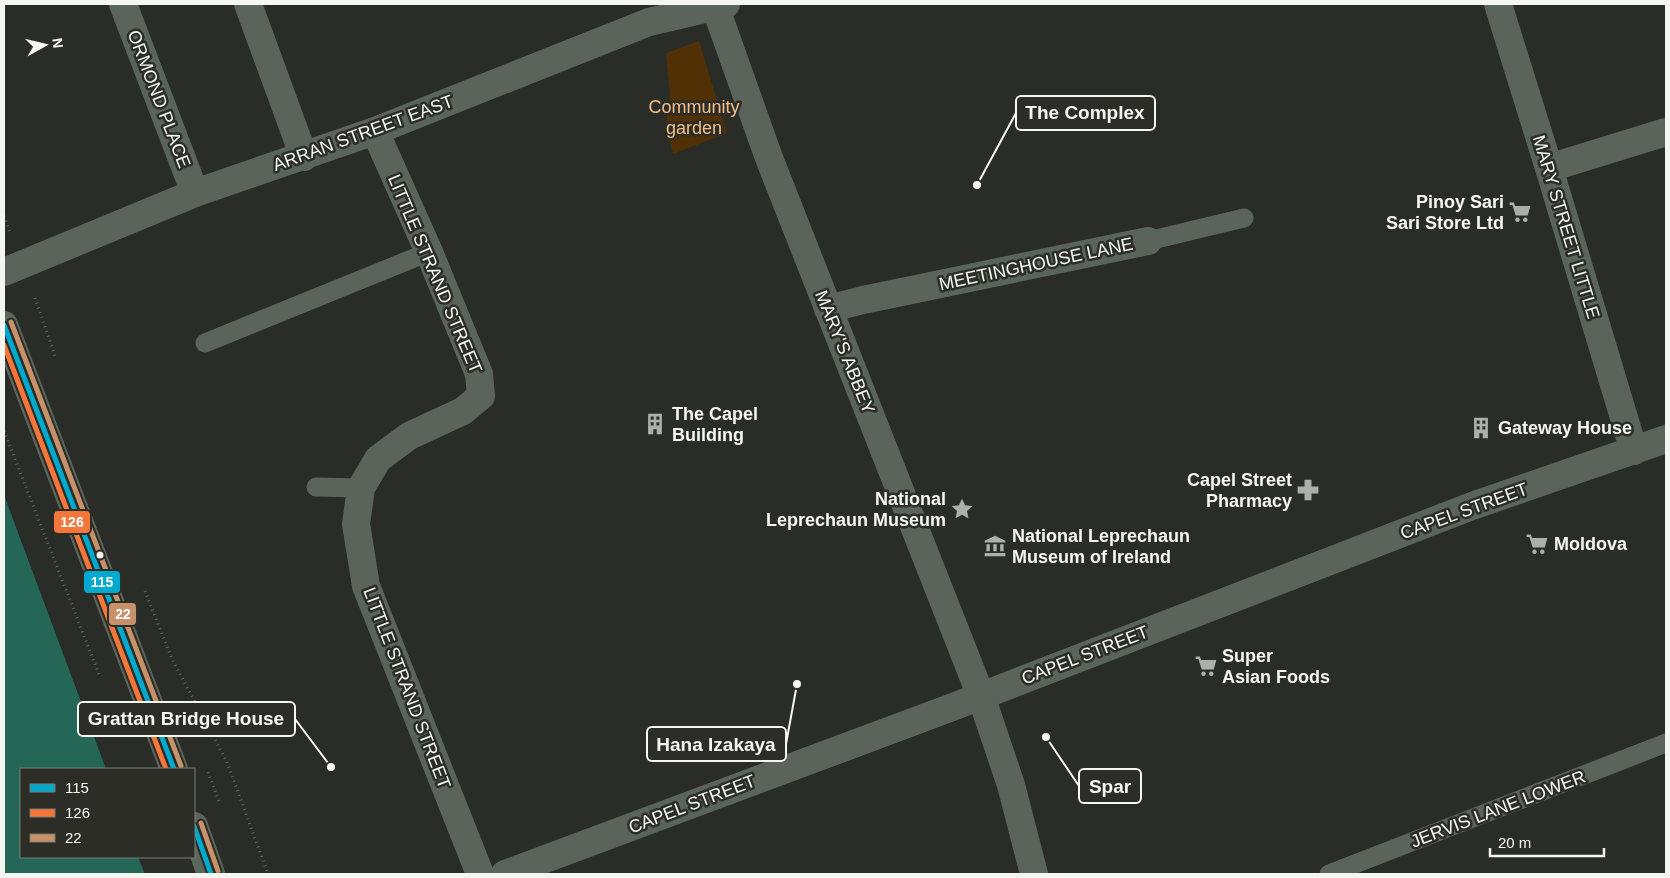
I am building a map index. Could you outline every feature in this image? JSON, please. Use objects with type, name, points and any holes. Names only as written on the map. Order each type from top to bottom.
[{"type":"main road","points":[[4,325],[174,768]]},
{"type":"main road","points":[[195,829],[211,874]]},
{"type":"street","name":"ORMOND PLACE","points":[[123,4],[195,193]]},
{"type":"street","points":[[248,4],[304,157]]},
{"type":"street","name":"MARY STREET LITTLE","points":[[1498,4],[1634,451]]},
{"type":"street","name":"ARRAN STREET EAST","points":[[4,272],[195,193],[375,131],[649,22],[720,5]]},
{"type":"street","name":"MARY'S ABBEY","points":[[720,5],[769,158],[981,696],[1011,785],[1034,874]]},
{"type":"street","name":"LITTLE STRAND STREET","points":[[375,131],[429,252],[479,374],[481,396],[463,411],[409,436],[378,459],[361,488],[356,524],[366,586],[480,874]]},
{"type":"street","points":[[1549,168],[1666,132]]},
{"type":"street","name":"MEETINGHOUSE LANE","points":[[828,309],[863,300],[1148,241]]},
{"type":"street","name":"CAPEL STREET","points":[[505,874],[981,696],[1472,506],[1666,439]]},
{"type":"lane","name":"MEETINGHOUSE LANE","points":[[1148,241],[1244,218]]},
{"type":"lane","points":[[205,343],[429,252]]},
{"type":"lane","points":[[316,487],[361,488]]},
{"type":"lane","name":"JERVIS LANE LOWER","points":[[1329,874],[1666,743]]},
{"type":"path","points":[[34,298],[57,361]]},
{"type":"path","points":[[4,431],[104,686]]},
{"type":"path","points":[[143,587],[172,659],[227,762],[268,874]]},
{"type":"green space","name":"Community garden","points":[[699,41],[727,133],[673,154],[666,125],[670,94],[666,53]]},
{"type":"shaded area","points":[[4,495],[106,768],[20,768],[20,858],[138,858],[145,874],[4,874]]},
{"type":"transit line","name":"22","points":[[11,322],[181,766]]},
{"type":"transit line","name":"115","points":[[4,325],[174,768]]},
{"type":"transit line","name":"126","points":[[4,345],[166,768]]},
{"type":"transit line","name":"22","points":[[201,823],[218,871]]},
{"type":"transit line","name":"115","points":[[195,829],[211,874]]},
{"type":"place","name":"The Complex","points":[[977,185]]},
{"type":"place","name":"Pinoy Sari Sari Store Ltd","points":[[1520,212]]},
{"type":"place","name":"The Capel Building","points":[[655,424]]},
{"type":"place","name":"Gateway House","points":[[1481,428]]},
{"type":"place","name":"Capel Street Pharmacy","points":[[1308,490]]},
{"type":"place","name":"National Leprechaun Museum","points":[[962,509]]},
{"type":"place","name":"Moldova","points":[[1537,544]]},
{"type":"place","name":"National Leprechaun Museum of Ireland","points":[[995,546]]},
{"type":"place","name":"Super Asian Foods","points":[[1206,666]]},
{"type":"place","name":"Hana Izakaya","points":[[797,684]]},
{"type":"place","name":"Spar","points":[[1046,737]]},
{"type":"place","name":"Grattan Bridge House","points":[[331,767]]}]
